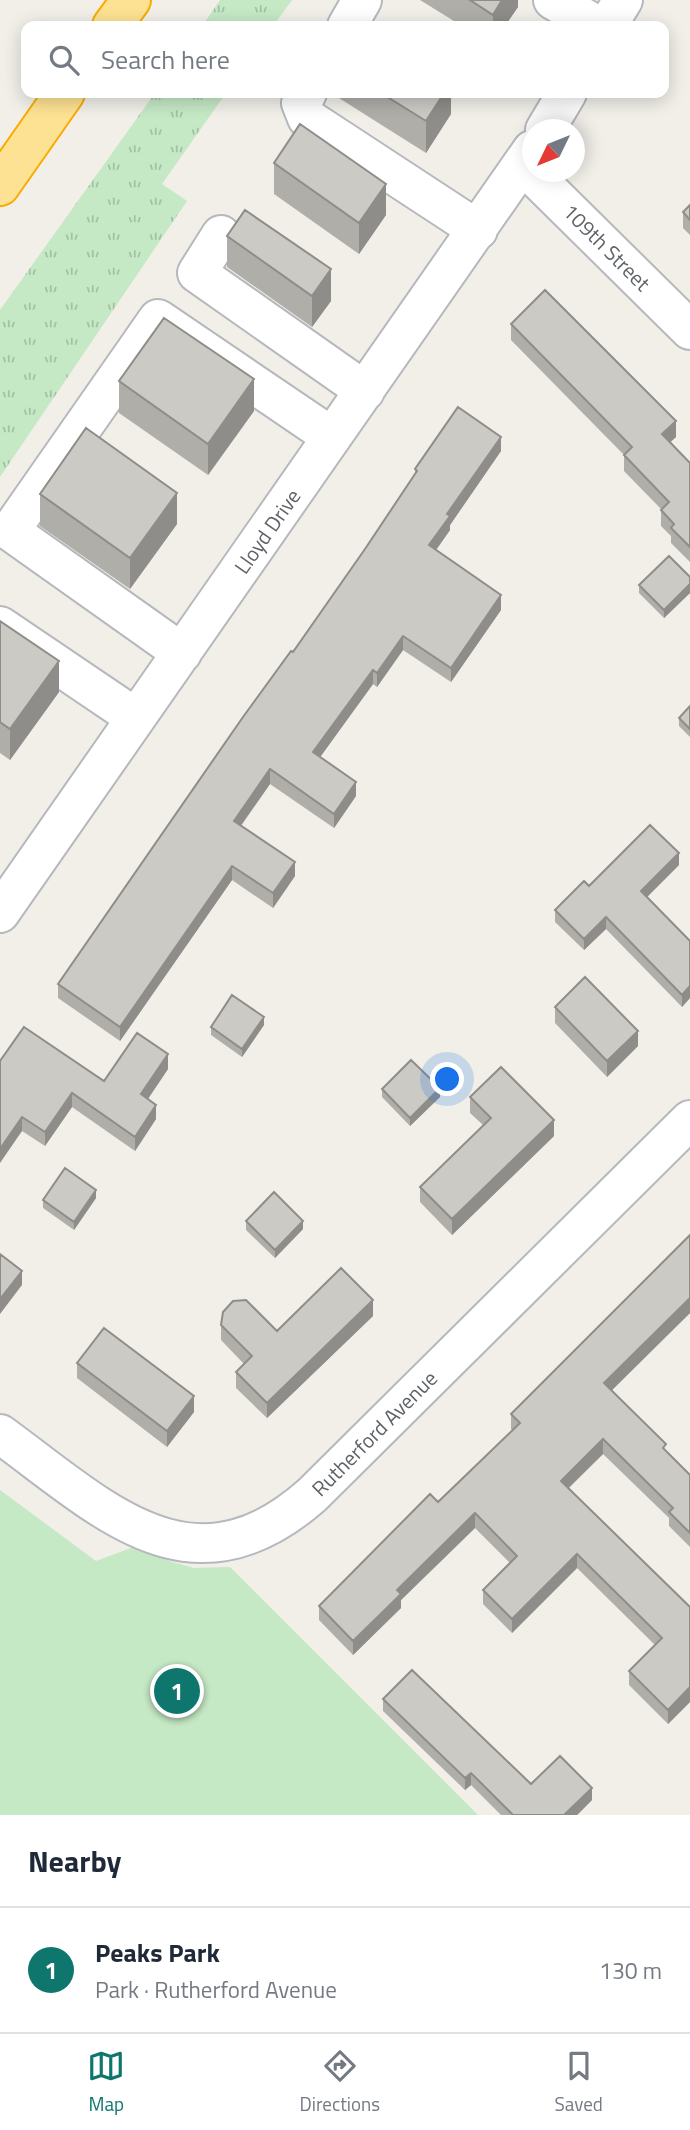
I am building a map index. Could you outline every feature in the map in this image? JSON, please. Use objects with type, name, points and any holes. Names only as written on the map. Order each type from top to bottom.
[{"type":"highway","points":[[116,21],[131,0]]},
{"type":"highway","points":[[0,186],[62,98]]},
{"type":"street","points":[[349,21],[362,0]]},
{"type":"street","points":[[553,0],[589,21]]},
{"type":"street","points":[[610,21],[623,0]]},
{"type":"street","points":[[304,98],[301,103],[307,118],[478,230]]},
{"type":"street","points":[[552,119],[564,98]]},
{"type":"street","name":"Lloyd Drive","points":[[0,913],[522,166]]},
{"type":"street","name":"109th Street","points":[[551,182],[690,330]]},
{"type":"street","points":[[221,235],[197,273],[365,391]]},
{"type":"street","points":[[182,653],[9,531],[158,319],[332,437]]},
{"type":"street","points":[[0,626],[136,718]]},
{"type":"street","name":"Rutherford Avenue","points":[[0,1434],[110,1514],[153,1535],[174,1541],[216,1542],[259,1532],[280,1520],[312,1495],[690,1120]]},
{"type":"green space","points":[[220,0],[292,0],[277,21],[205,21]]},
{"type":"green space","points":[[151,98],[222,98],[162,184],[187,201],[0,477],[0,310]]},
{"type":"green space","points":[[0,1490],[96,1561],[136,1546],[169,1561],[194,1568],[230,1567],[478,1815],[0,1815]]},
{"type":"building","points":[[470,0],[502,0],[493,15]]},
{"type":"building","points":[[389,98],[441,98],[426,121]]},
{"type":"building","points":[[300,124],[386,184],[359,223],[274,163]]},
{"type":"building","points":[[690,205],[690,220],[683,212]]},
{"type":"building","points":[[245,210],[331,269],[312,296],[227,236]]},
{"type":"building","points":[[545,290],[676,421],[662,434],[690,463],[690,547],[671,528],[674,524],[661,510],[669,502],[624,455],[632,447],[511,324]]},
{"type":"building","points":[[164,318],[254,379],[208,444],[119,381]]},
{"type":"building","points":[[458,407],[501,437],[447,514],[450,516],[429,545],[501,595],[451,668],[403,636],[377,673],[373,670],[313,752],[356,782],[334,814],[270,769],[234,821],[295,862],[273,893],[232,866],[120,1027],[58,984],[243,717],[291,651],[293,652],[365,549]]},
{"type":"building","points":[[86,428],[177,493],[130,558],[40,494]]},
{"type":"building","points":[[669,556],[690,577],[690,584],[664,610],[639,585]]},
{"type":"building","points":[[0,621],[59,661],[10,729],[0,722]]},
{"type":"building","points":[[690,706],[690,729],[679,718]]},
{"type":"building","points":[[650,825],[679,853],[641,891],[690,941],[690,986],[682,995],[606,917],[584,939],[555,910],[584,881],[589,886]]},
{"type":"building","points":[[585,977],[638,1031],[607,1061],[555,1007]]},
{"type":"building","points":[[232,995],[264,1017],[242,1049],[211,1027]]},
{"type":"building","points":[[24,1027],[104,1081],[137,1033],[168,1054],[141,1094],[156,1105],[135,1137],[72,1093],[45,1132],[22,1117],[0,1149],[0,1061]]},
{"type":"building","points":[[411,1060],[440,1088],[410,1118],[382,1089]]},
{"type":"building","points":[[501,1067],[554,1120],[452,1219],[420,1187],[491,1118],[470,1097]]},
{"type":"building","points":[[65,1168],[96,1190],[74,1222],[43,1200]]},
{"type":"building","points":[[274,1192],[303,1221],[275,1250],[246,1221]]},
{"type":"building","points":[[690,1235],[690,1298],[604,1383],[666,1444],[663,1448],[690,1475],[690,1533],[669,1512],[673,1508],[603,1439],[561,1481],[690,1607],[690,1687],[668,1710],[629,1671],[662,1638],[577,1554],[512,1619],[483,1590],[517,1556],[475,1513],[397,1590],[401,1594],[353,1641],[319,1606],[430,1494],[438,1502],[520,1423],[511,1414]]},
{"type":"building","points":[[0,1254],[22,1271],[0,1299]]},
{"type":"building","points":[[341,1268],[373,1300],[267,1403],[236,1372],[252,1356],[221,1325],[223,1312],[233,1301],[246,1300],[277,1331]]},
{"type":"building","points":[[104,1328],[194,1396],[167,1431],[77,1363]]},
{"type":"building","points":[[412,1670],[531,1784],[560,1756],[592,1788],[564,1815],[513,1815],[471,1773],[465,1778],[383,1699]]},
{"type":"place","name":"Peaks Park","points":[[177,1691]]}]
